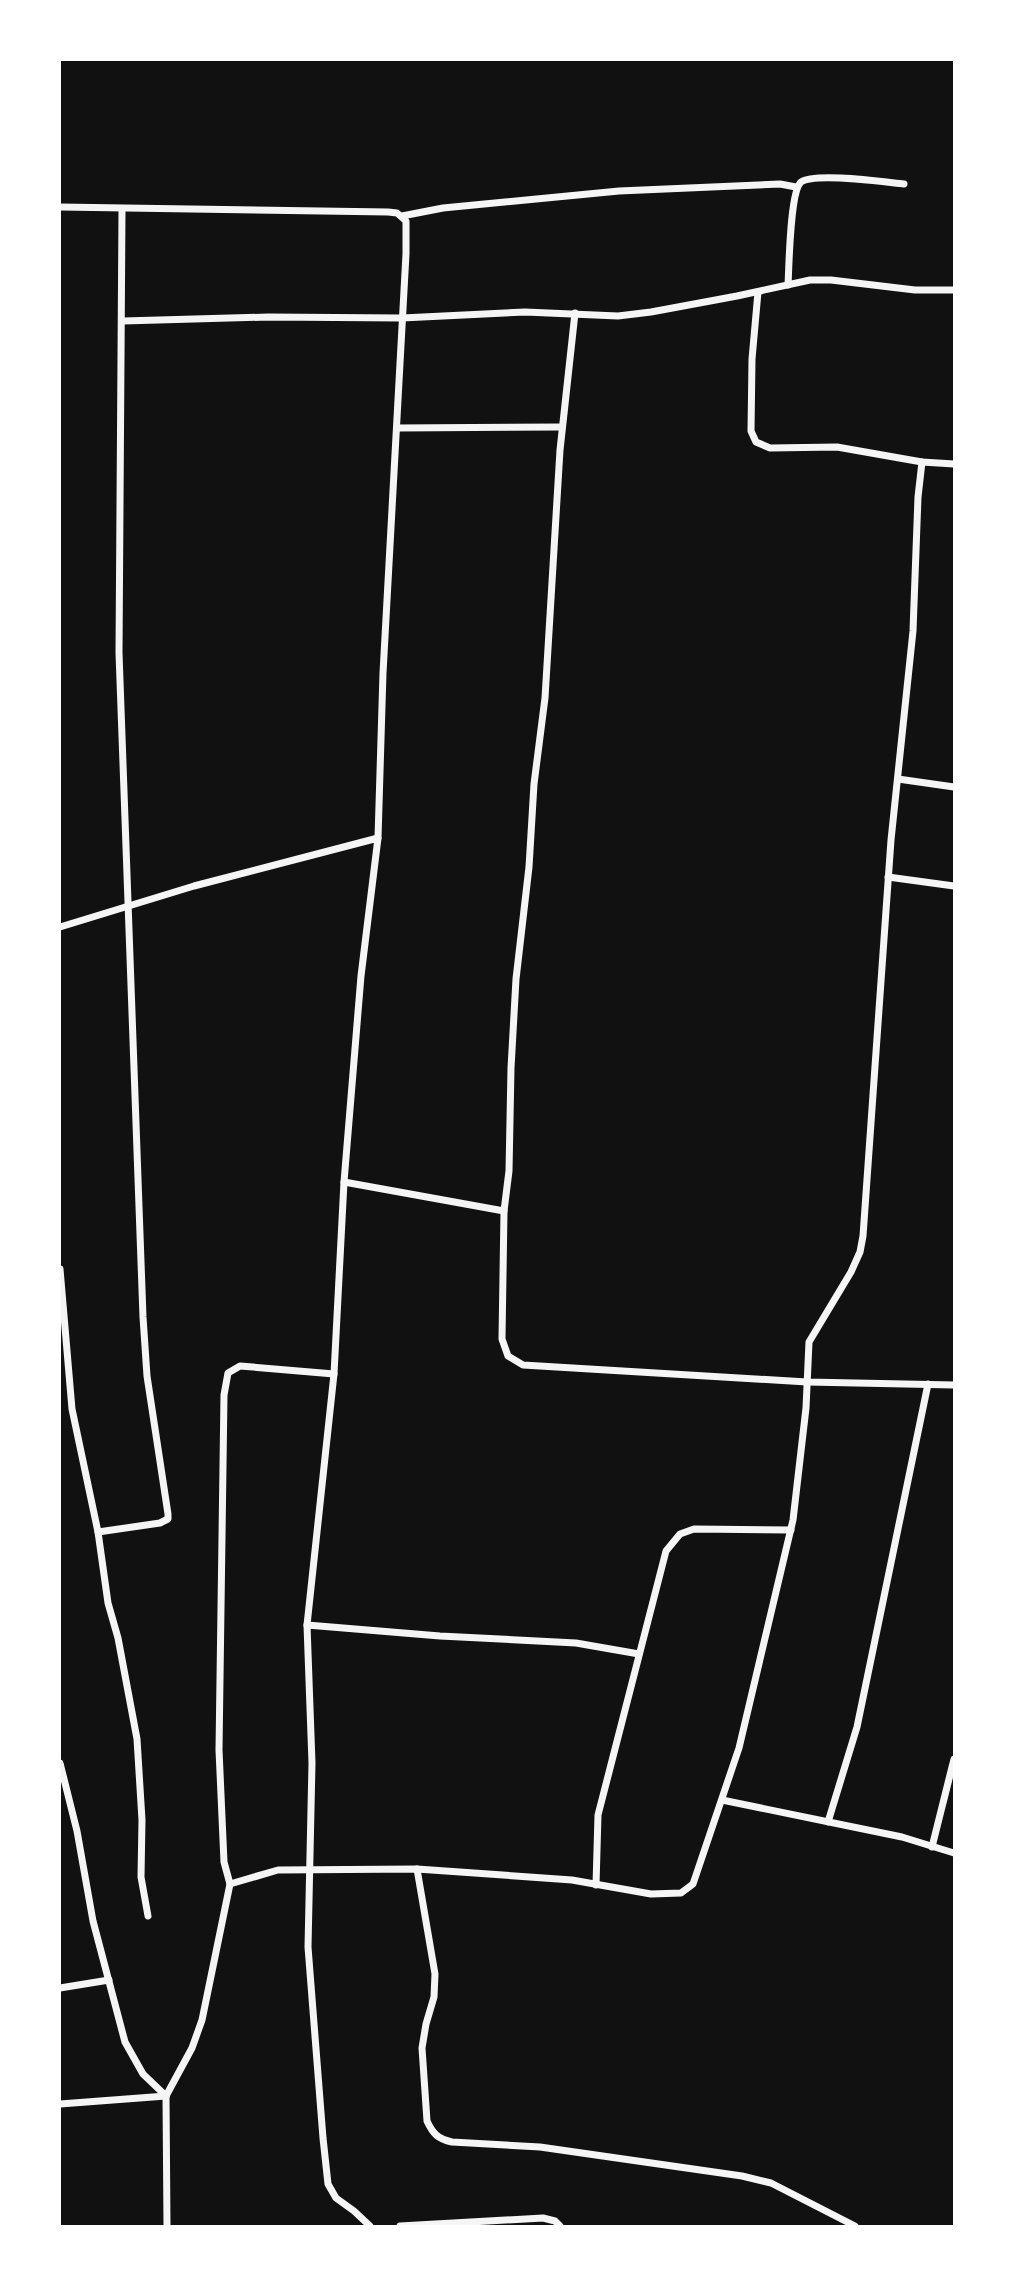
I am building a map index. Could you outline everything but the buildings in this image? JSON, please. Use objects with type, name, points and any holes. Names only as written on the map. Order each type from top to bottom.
[{"type":"street","points":[[788,285],[794,196],[796,187],[801,182],[809,178],[830,177],[904,184]]},
{"type":"street","points":[[60,207],[388,212],[402,216],[443,208],[618,191],[780,184],[796,187]]},
{"type":"street","points":[[98,1532],[160,1523],[167,1519],[168,1514],[145,1352],[119,653],[122,210]]},
{"type":"street","points":[[370,2227],[336,2198],[328,2184],[308,1947],[312,1869],[307,1625],[334,1374],[344,1182],[362,976],[378,838],[383,674],[407,228],[402,216]]},
{"type":"street","points":[[123,321],[268,317],[402,318],[525,312],[618,316],[758,292],[810,280],[904,289],[954,290]]},
{"type":"street","points":[[758,292],[752,359],[751,432],[756,442],[770,448],[837,447],[922,462],[954,464]]},
{"type":"street","points":[[575,313],[562,427],[545,698],[534,784],[529,867],[516,979],[509,1171],[504,1211],[502,1339],[508,1356],[523,1365],[807,1382],[954,1385]]},
{"type":"street","points":[[398,428],[562,427]]},
{"type":"street","points":[[230,1884],[278,1870],[417,1869],[572,1881],[651,1894],[681,1893],[693,1884],[739,1748],[791,1530],[809,1342],[851,1272],[860,1252],[863,1236],[888,877],[913,631],[918,497],[922,462]]},
{"type":"street","points":[[898,779],[954,787]]},
{"type":"street","points":[[60,927],[194,886],[378,838]]},
{"type":"street","points":[[888,877],[954,886]]},
{"type":"street","points":[[344,1182],[504,1211]]},
{"type":"street","points":[[60,1269],[72,1409],[98,1532],[108,1603],[118,1638],[137,1739],[142,1820],[141,1877],[149,1916]]},
{"type":"street","points":[[167,2227],[166,2096],[202,2020],[230,1884],[224,1862],[219,1750],[224,1395],[228,1373],[240,1366],[334,1374]]},
{"type":"street","points":[[828,1822],[857,1727],[928,1384]]},
{"type":"street","points":[[596,1885],[598,1815],[666,1551],[680,1534],[694,1529],[791,1530]]},
{"type":"street","points":[[307,1625],[576,1643],[639,1654]]},
{"type":"street","points":[[932,1847],[954,1759]]},
{"type":"street","points":[[60,1763],[77,1830],[93,1921],[125,2042],[143,2074],[166,2096]]},
{"type":"street","points":[[722,1800],[902,1837],[954,1853]]},
{"type":"street","points":[[417,1869],[435,1975],[435,1997],[422,2048],[427,2121],[439,2139],[540,2147],[742,2176],[771,2183],[855,2227]]},
{"type":"street","points":[[60,1988],[109,1980]]},
{"type":"street","points":[[60,2104],[166,2096]]},
{"type":"street","points":[[400,2227],[542,2218],[555,2221],[560,2227]]}]
